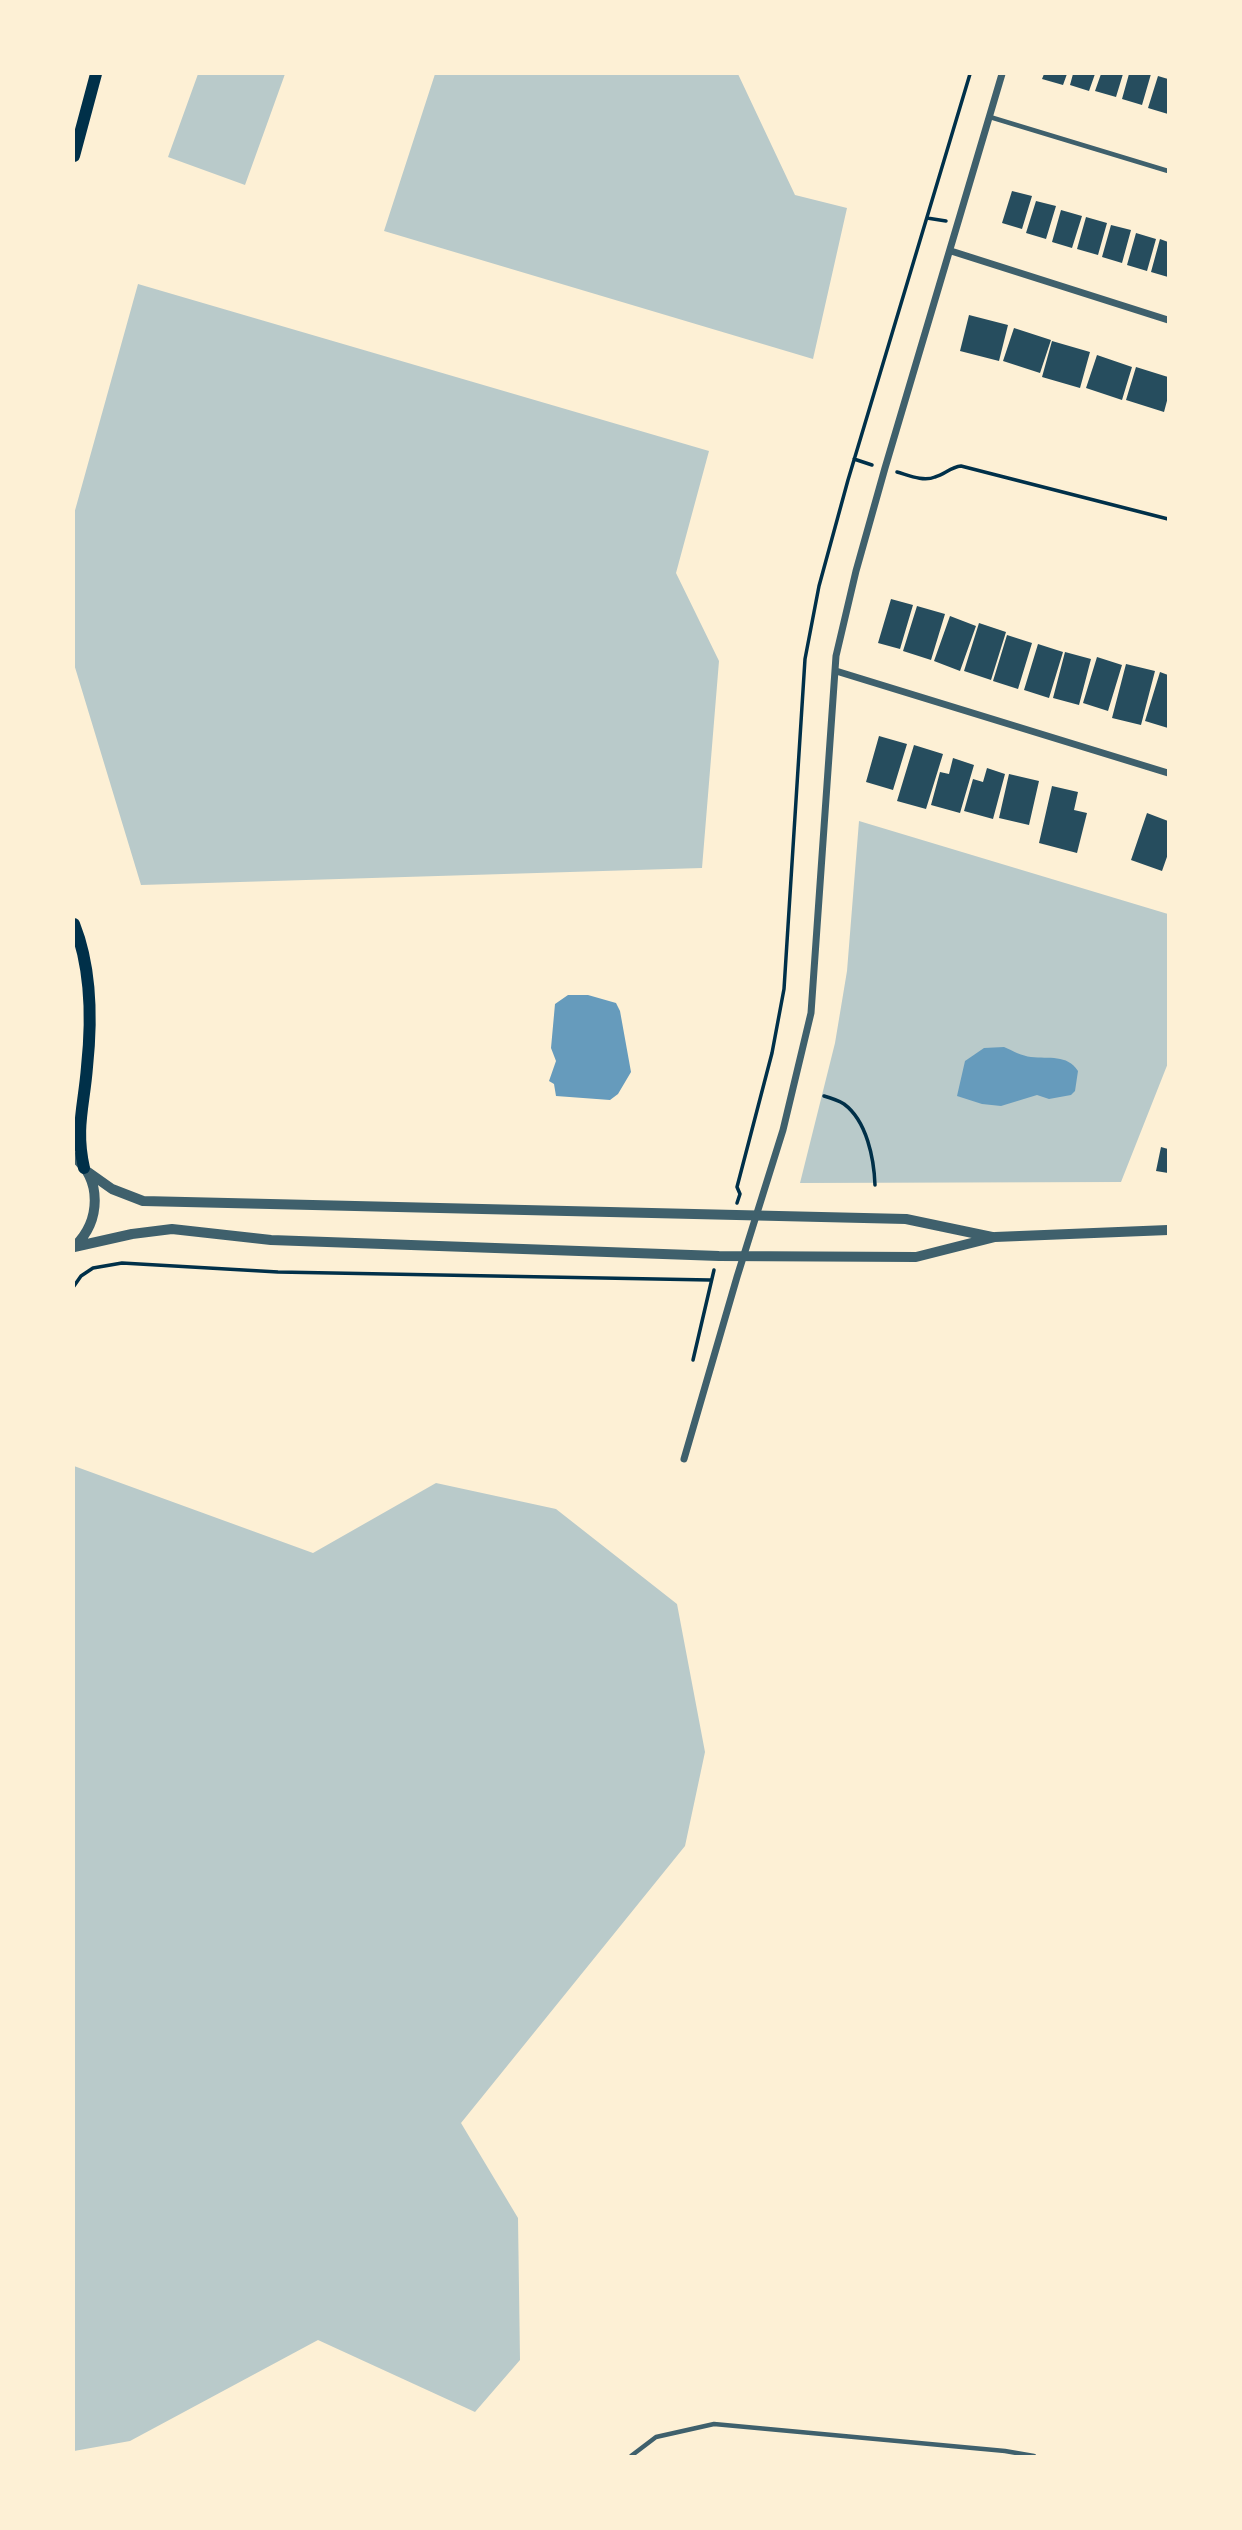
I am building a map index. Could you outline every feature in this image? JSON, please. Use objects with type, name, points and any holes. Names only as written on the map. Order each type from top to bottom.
[{"type":"main road","points":[[74,156],[96,74]]},
{"type":"main road","points":[[74,924],[87,973],[90,1003],[88,1065],[78,1136],[86,1170]]},
{"type":"street","points":[[684,1459],[783,1130],[811,1013],[836,671],[846,611],[885,468],[1002,74]]},
{"type":"street","points":[[951,251],[1168,320]]},
{"type":"street","points":[[836,671],[1168,773]]},
{"type":"street","points":[[74,1157],[86,1170],[112,1189],[143,1201],[906,1219],[995,1237]]},
{"type":"street","points":[[74,1247],[92,1223],[95,1206],[94,1188],[86,1170]]},
{"type":"street","points":[[74,1247],[145,1231],[172,1229],[271,1240],[719,1256],[916,1258],[995,1237],[1168,1230]]},
{"type":"lane","points":[[989,117],[1168,171]]},
{"type":"lane","points":[[631,2456],[656,2437],[714,2424],[1034,2456]]},
{"type":"path","points":[[927,218],[958,223]]},
{"type":"path","points":[[854,459],[926,479],[961,466],[1168,519]]},
{"type":"path","points":[[824,1096],[845,1105],[861,1127],[872,1155],[875,1185]]},
{"type":"path","points":[[732,1216],[740,1194]]},
{"type":"path","points":[[693,1360],[710,1280],[719,1256]]},
{"type":"path","points":[[74,1286],[81,1276],[93,1268],[122,1263],[278,1272],[710,1280]]},
{"type":"shaded area","points":[[198,74],[285,74],[245,185],[168,157]]},
{"type":"shaded area","points":[[435,74],[738,74],[795,195],[847,208],[813,359],[384,231]]},
{"type":"shaded area","points":[[138,284],[709,451],[676,573],[719,661],[702,868],[141,885],[74,664],[74,514]]},
{"type":"shaded area","points":[[859,821],[1168,914],[1168,1063],[1121,1182],[800,1183],[835,1043],[847,971]]},
{"type":"shaded area","points":[[74,1466],[313,1553],[436,1483],[556,1509],[677,1604],[705,1752],[685,1846],[461,2123],[518,2218],[520,2360],[475,2412],[318,2340],[130,2441],[74,2451]]},
{"type":"water","points":[[568,995],[588,995],[616,1003],[620,1011],[631,1072],[618,1094],[610,1100],[556,1096],[554,1084],[549,1081],[556,1061],[551,1048],[555,1004]]},
{"type":"water","points":[[1004,1047],[1028,1056],[1057,1058],[1069,1062],[1078,1071],[1075,1091],[1071,1095],[1049,1099],[1037,1095],[1001,1106],[982,1104],[957,1096],[965,1061],[984,1048]]},
{"type":"building","points":[[1044,74],[1067,74],[1063,85],[1042,79]]},
{"type":"building","points":[[1073,74],[1095,74],[1089,91],[1070,85]]},
{"type":"building","points":[[1101,74],[1123,74],[1116,97],[1095,91]]},
{"type":"building","points":[[1129,74],[1151,74],[1142,105],[1122,99]]},
{"type":"building","points":[[1158,76],[1168,79],[1168,114],[1148,108]]},
{"type":"building","points":[[1012,191],[1032,196],[1022,229],[1002,223]]},
{"type":"building","points":[[1036,201],[1056,206],[1046,239],[1026,233]]},
{"type":"building","points":[[1061,210],[1082,216],[1072,248],[1052,242]]},
{"type":"building","points":[[1086,217],[1107,223],[1098,255],[1077,249]]},
{"type":"building","points":[[1111,225],[1131,230],[1122,263],[1102,257]]},
{"type":"building","points":[[1136,233],[1156,239],[1147,271],[1127,265]]},
{"type":"building","points":[[1160,239],[1168,242],[1168,277],[1151,272]]},
{"type":"building","points":[[969,315],[1008,325],[999,361],[960,351]]},
{"type":"building","points":[[1014,328],[1051,340],[1040,373],[1003,361]]},
{"type":"building","points":[[1052,341],[1090,352],[1080,388],[1042,377]]},
{"type":"building","points":[[1097,355],[1132,367],[1122,400],[1086,388]]},
{"type":"building","points":[[1136,367],[1168,377],[1168,397],[1164,412],[1126,400]]},
{"type":"building","points":[[891,599],[913,605],[900,649],[878,643]]},
{"type":"building","points":[[917,606],[945,614],[931,660],[903,651]]},
{"type":"building","points":[[950,616],[976,626],[960,671],[934,661]]},
{"type":"building","points":[[979,623],[1006,632],[991,680],[964,671]]},
{"type":"building","points":[[1007,635],[1032,643],[1018,689],[993,681]]},
{"type":"building","points":[[1038,644],[1063,652],[1049,698],[1024,690]]},
{"type":"building","points":[[1065,652],[1091,659],[1079,705],[1053,698]]},
{"type":"building","points":[[1097,657],[1122,665],[1108,711],[1083,703]]},
{"type":"building","points":[[1126,664],[1155,671],[1141,725],[1112,718]]},
{"type":"building","points":[[1160,672],[1168,675],[1168,728],[1145,721]]},
{"type":"building","points":[[879,736],[907,744],[893,790],[866,782]]},
{"type":"building","points":[[914,745],[943,754],[926,809],[897,801]]},
{"type":"building","points":[[953,758],[974,765],[960,813],[931,805],[940,772],[949,774]]},
{"type":"building","points":[[987,768],[1005,774],[993,819],[964,811],[973,779],[983,782]]},
{"type":"building","points":[[1009,774],[1039,781],[1029,825],[999,818]]},
{"type":"building","points":[[1052,786],[1078,792],[1074,810],[1087,813],[1077,853],[1039,843]]},
{"type":"building","points":[[1147,813],[1168,821],[1168,854],[1162,871],[1131,860]]},
{"type":"building","points":[[1161,1147],[1168,1149],[1168,1173],[1156,1171]]}]
